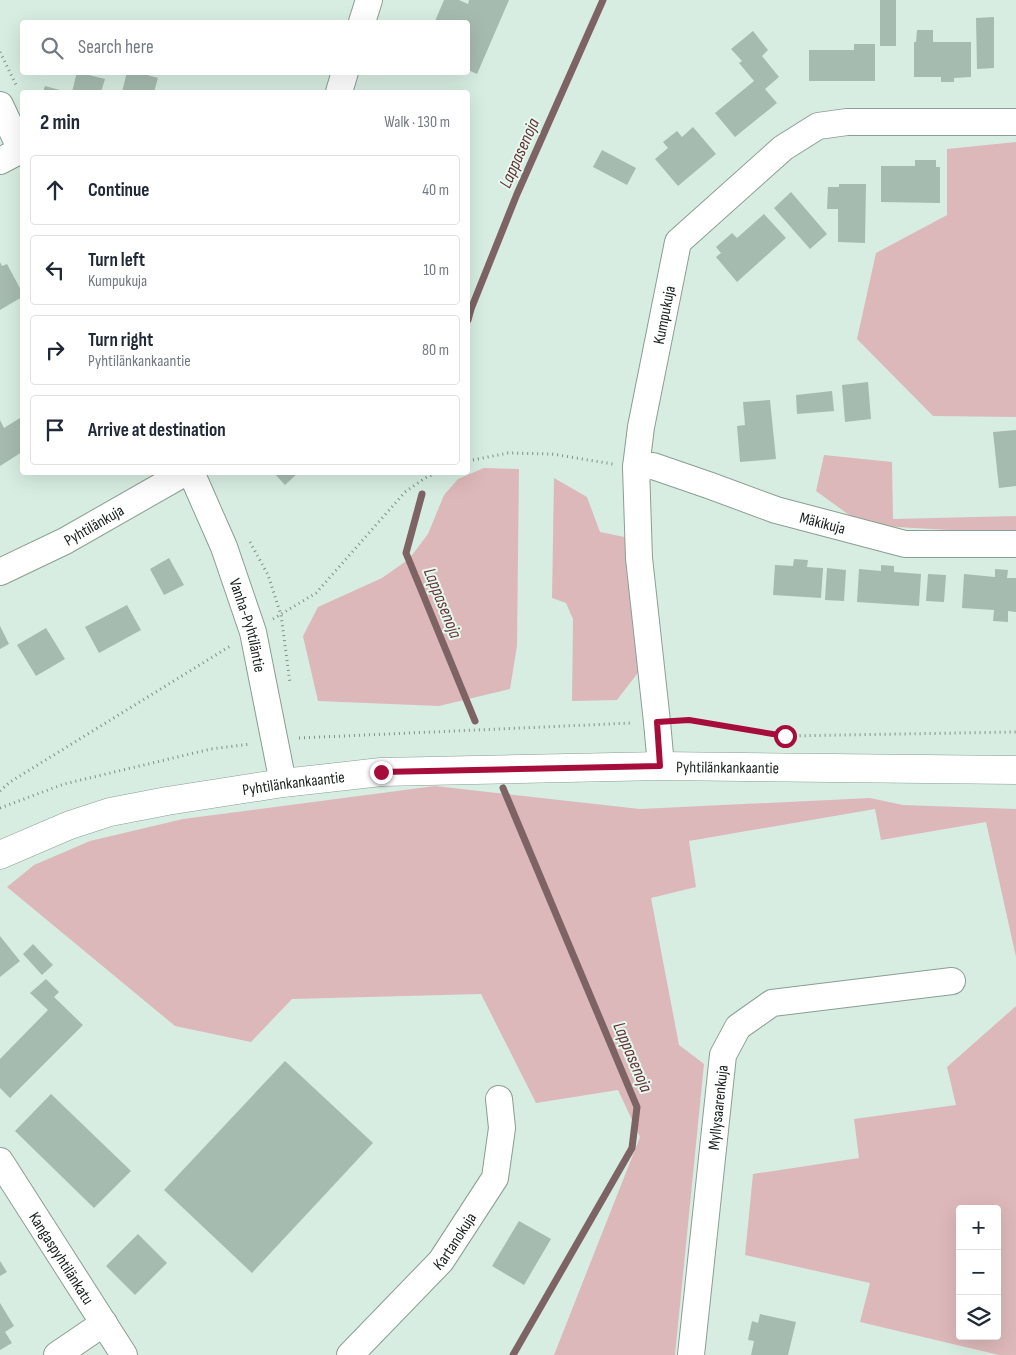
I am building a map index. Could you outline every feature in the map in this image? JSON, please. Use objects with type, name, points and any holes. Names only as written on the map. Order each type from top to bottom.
[{"type":"street","points":[[363,20],[369,0]]},
{"type":"street","points":[[340,90],[344,75]]},
{"type":"street","points":[[10,98],[15,154]]},
{"type":"street","name":"Kumpukuja","points":[[660,766],[639,558],[636,467],[640,427],[678,242],[783,148],[818,126],[847,122],[1016,122]]},
{"type":"street","name":"Mäkikuja","points":[[636,467],[653,466],[776,510],[905,544],[1016,544]]},
{"type":"street","name":"Pyhtilänkuja","points":[[0,572],[65,541],[181,475]]},
{"type":"street","name":"Vanha-Pyhtiläntie","points":[[192,475],[224,547],[253,632],[283,783]]},
{"type":"street","name":"Pyhtilänkankaantie","points":[[0,855],[70,825],[110,812],[283,783],[381,772],[660,766],[1016,770]]},
{"type":"street","name":"Myllysaarenkuja","points":[[691,1355],[723,1055],[738,1027],[772,1003],[952,981]]},
{"type":"street","name":"Kartanokuja","points":[[350,1355],[441,1261],[494,1178],[502,1128],[499,1099]]},
{"type":"street","name":"Kangaspyhtilänkatu","points":[[0,1161],[124,1355]]},
{"type":"street","points":[[57,1355],[104,1323]]},
{"type":"path","points":[[0,52],[10,98]]},
{"type":"path","points":[[470,461],[508,453],[552,454],[636,467]]},
{"type":"path","points":[[0,792],[10,782],[316,594],[405,492],[432,475]]},
{"type":"path","points":[[0,808],[64,784],[211,749],[308,738],[689,720],[785,736],[1016,732]]},
{"type":"shaded area","points":[[1016,142],[1016,417],[933,416],[857,339],[876,253],[947,215],[947,149]]},
{"type":"shaded area","points":[[824,455],[892,462],[893,519],[1016,516],[1016,534],[863,525],[816,491]]},
{"type":"shaded area","points":[[484,468],[519,469],[517,646],[510,689],[439,706],[318,701],[303,636],[318,607],[382,578],[409,559],[428,534],[444,495],[458,479]]},
{"type":"shaded area","points":[[554,478],[587,497],[600,532],[629,538],[640,670],[617,700],[572,701],[573,619],[566,603],[552,598]]},
{"type":"shaded area","points":[[435,786],[640,809],[870,798],[903,805],[1016,809],[1016,957],[986,822],[881,840],[875,809],[689,841],[696,887],[651,898],[679,1045],[704,1064],[675,1355],[554,1355],[640,1137],[618,1090],[536,1103],[481,994],[292,999],[251,1042],[175,1026],[7,887],[34,865],[90,841],[183,819]]},
{"type":"shaded area","points":[[1016,1006],[1016,1355],[999,1355],[860,1322],[870,1283],[745,1255],[753,1174],[859,1158],[854,1119],[956,1105],[947,1067]]},
{"type":"building","points":[[444,0],[459,0],[468,4],[469,0],[509,0],[477,74],[470,71],[470,20],[435,20]]},
{"type":"building","points":[[880,0],[896,0],[896,46],[880,46]]},
{"type":"building","points":[[994,17],[994,68],[977,69],[976,18]]},
{"type":"building","points":[[917,30],[933,30],[933,42],[971,42],[971,77],[954,78],[954,82],[941,82],[941,77],[914,77],[914,42],[916,42]]},
{"type":"building","points":[[753,31],[768,50],[762,56],[779,77],[765,89],[777,103],[735,137],[715,113],[754,81],[739,63],[742,61],[731,49]]},
{"type":"building","points":[[854,44],[875,44],[875,81],[809,81],[809,50],[854,50]]},
{"type":"building","points":[[76,75],[89,75],[105,79],[102,90],[72,90]]},
{"type":"building","points":[[126,75],[148,75],[158,78],[155,90],[122,90]]},
{"type":"building","points":[[45,86],[60,90],[44,90]]},
{"type":"building","points":[[693,127],[716,154],[678,186],[655,159],[668,148],[663,142],[677,131],[682,137]]},
{"type":"building","points":[[602,150],[636,168],[627,185],[593,167]]},
{"type":"building","points":[[915,160],[936,160],[936,167],[940,167],[940,203],[881,202],[881,166],[915,166]]},
{"type":"building","points":[[839,184],[866,184],[865,243],[838,242],[838,209],[827,209],[828,187],[839,187]]},
{"type":"building","points":[[791,192],[827,234],[810,249],[774,208]]},
{"type":"building","points":[[764,214],[786,238],[737,282],[716,257],[721,253],[716,247],[732,233],[737,238]]},
{"type":"building","points":[[0,262],[2,266],[7,264],[20,288],[20,298],[0,310]]},
{"type":"building","points":[[868,382],[871,419],[845,422],[842,385]]},
{"type":"building","points":[[832,391],[834,411],[797,414],[796,395]]},
{"type":"building","points":[[770,400],[776,459],[740,462],[737,426],[745,425],[743,402]]},
{"type":"building","points":[[20,418],[20,453],[0,466],[0,420],[4,428]]},
{"type":"building","points":[[1016,430],[1016,486],[999,488],[993,432]]},
{"type":"building","points":[[276,475],[296,475],[285,485]]},
{"type":"building","points":[[169,558],[184,585],[164,595],[150,569]]},
{"type":"building","points":[[794,559],[808,560],[807,567],[823,568],[821,598],[773,595],[775,565],[793,566]]},
{"type":"building","points":[[881,565],[894,566],[894,572],[921,574],[919,606],[857,602],[859,569],[881,571]]},
{"type":"building","points":[[827,568],[846,570],[844,601],[825,600]]},
{"type":"building","points":[[995,569],[1008,570],[1007,578],[1016,578],[1016,612],[1008,611],[1008,622],[993,621],[994,610],[962,608],[964,574],[995,577]]},
{"type":"building","points":[[928,574],[946,575],[944,602],[926,601]]},
{"type":"building","points":[[127,605],[141,630],[99,653],[85,627]]},
{"type":"building","points":[[0,626],[9,644],[0,649]]},
{"type":"building","points":[[46,628],[65,659],[36,676],[17,645]]},
{"type":"building","points":[[0,936],[20,961],[0,977]]},
{"type":"building","points":[[33,944],[53,965],[42,975],[23,954]]},
{"type":"building","points":[[46,979],[59,992],[54,997],[83,1025],[10,1098],[0,1088],[0,1059],[48,1010],[30,993]]},
{"type":"building","points":[[285,1061],[373,1143],[252,1273],[164,1190]]},
{"type":"building","points":[[51,1094],[131,1171],[94,1208],[15,1131]]},
{"type":"building","points":[[519,1221],[551,1239],[524,1285],[492,1266]]},
{"type":"building","points":[[138,1234],[167,1263],[135,1295],[106,1266]]},
{"type":"building","points":[[0,1261],[7,1272],[0,1276]]},
{"type":"building","points":[[0,1303],[14,1326],[5,1332],[12,1343],[0,1350]]},
{"type":"building","points":[[760,1314],[796,1322],[788,1355],[751,1355],[754,1341],[748,1340],[752,1321],[758,1323]]},
{"type":"waterway","name":"Lappasenoja","points":[[470,313],[517,194],[603,0]]},
{"type":"waterway","name":"Lappasenoja","points":[[422,494],[406,553],[475,721]]},
{"type":"waterway","name":"Lappasenoja","points":[[503,788],[637,1107],[632,1148],[513,1355]]},
{"type":"route","points":[[381,772],[660,766],[657,722],[689,720],[785,736]]}]
